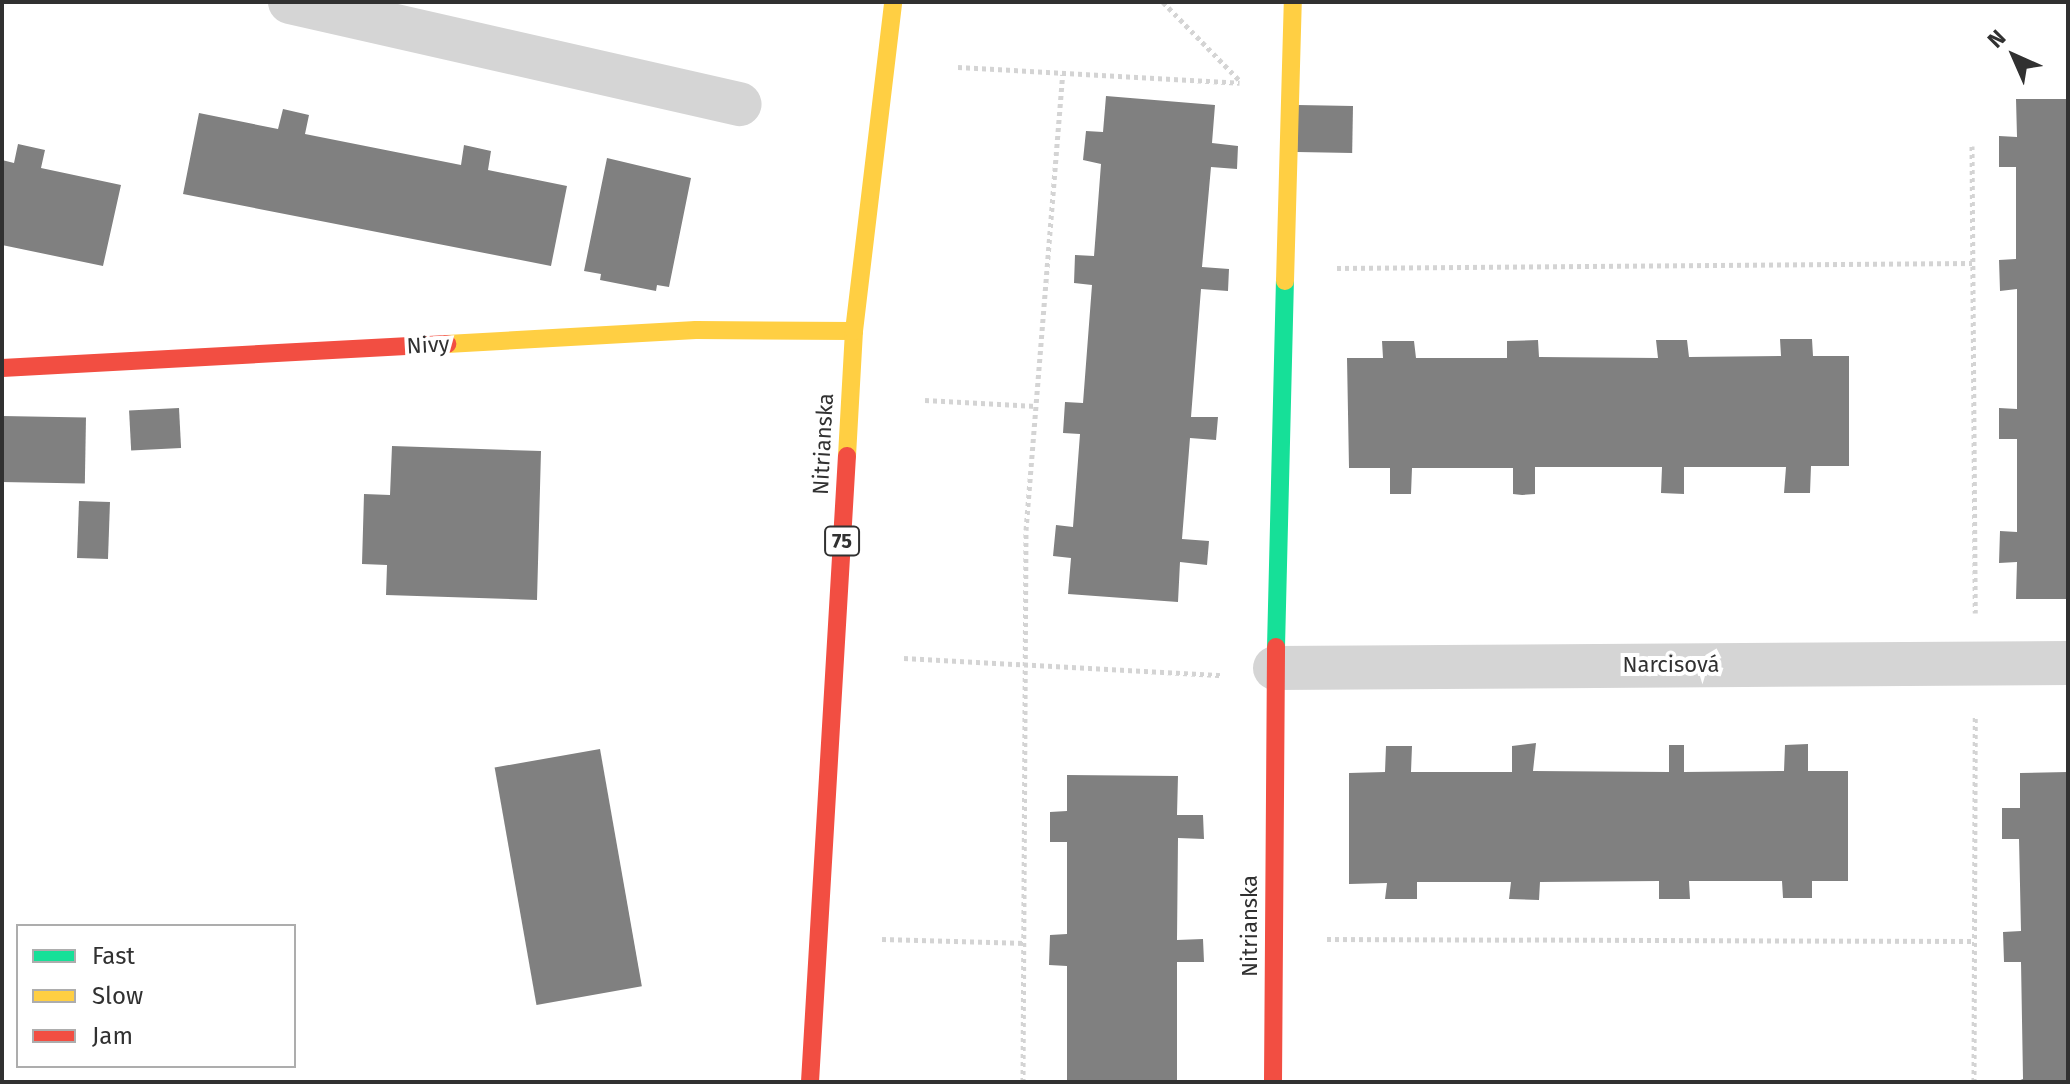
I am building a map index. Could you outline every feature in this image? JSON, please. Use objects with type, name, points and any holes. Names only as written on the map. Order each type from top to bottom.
[{"type":"street","points":[[290,2],[740,104]]},
{"type":"street","name":"Nitrianska","points":[[810,1082],[854,331],[893,2]]},
{"type":"street","name":"Nitrianska","points":[[1273,1082],[1275,668],[1293,2]]},
{"type":"street","name":"Nivy","points":[[2,368],[696,330],[854,331]]},
{"type":"street","name":"Narcisová","points":[[1275,668],[2068,663]]},
{"type":"path","points":[[958,67],[1243,83],[1163,2]]},
{"type":"path","points":[[1023,1082],[1026,530],[1063,74]]},
{"type":"path","points":[[1972,146],[1974,1082]]},
{"type":"path","points":[[1285,269],[1972,263]]},
{"type":"path","points":[[925,400],[1037,406]]},
{"type":"path","points":[[904,658],[1232,675]]},
{"type":"path","points":[[882,939],[1024,943]]},
{"type":"path","points":[[1274,939],[1974,941]]},
{"type":"building","points":[[1106,96],[1215,105],[1212,143],[1238,146],[1237,169],[1211,167],[1202,267],[1229,269],[1228,291],[1201,289],[1191,417],[1218,417],[1216,440],[1190,438],[1182,539],[1209,541],[1207,565],[1180,562],[1178,602],[1068,594],[1071,558],[1053,556],[1056,525],[1073,527],[1080,434],[1063,433],[1065,402],[1083,403],[1092,285],[1074,283],[1075,255],[1094,256],[1101,164],[1083,160],[1086,131],[1103,132]]},
{"type":"building","points":[[2016,99],[2068,99],[2068,599],[2016,599],[2017,562],[1999,563],[2000,531],[2017,532],[2017,439],[1999,439],[1999,408],[2017,409],[2017,289],[2000,291],[1999,260],[2016,259],[2016,167],[1999,167],[1999,136],[2017,137]]},
{"type":"building","points":[[1298,105],[1353,106],[1352,153],[1297,152]]},
{"type":"building","points":[[283,109],[309,115],[305,134],[461,165],[464,145],[491,151],[488,170],[567,186],[551,266],[183,194],[199,113],[278,129]]},
{"type":"building","points":[[18,144],[45,150],[41,168],[121,185],[103,266],[2,245],[2,160],[14,163]]},
{"type":"building","points":[[607,158],[691,178],[669,287],[657,285],[656,291],[600,280],[601,274],[584,271]]},
{"type":"building","points":[[1780,339],[1812,339],[1813,356],[1849,356],[1849,466],[1811,466],[1810,493],[1784,493],[1786,467],[1684,467],[1684,494],[1661,493],[1662,467],[1535,467],[1535,494],[1522,495],[1513,494],[1513,468],[1412,468],[1411,494],[1390,494],[1390,468],[1349,468],[1347,358],[1383,358],[1382,341],[1414,341],[1416,358],[1507,358],[1507,341],[1538,340],[1539,357],[1658,358],[1656,340],[1687,340],[1689,357],[1781,356]]},
{"type":"building","points":[[179,408],[181,448],[131,451],[129,411]]},
{"type":"building","points":[[2,416],[86,417],[85,483],[2,482]]},
{"type":"building","points":[[392,446],[541,451],[537,600],[386,595],[387,565],[362,564],[364,494],[390,495]]},
{"type":"building","points":[[79,501],[110,502],[108,559],[77,558]]},
{"type":"building","points":[[1536,743],[1533,771],[1669,772],[1669,745],[1684,745],[1684,772],[1784,771],[1785,745],[1808,744],[1808,771],[1848,771],[1848,881],[1812,881],[1812,898],[1783,898],[1782,881],[1689,881],[1690,899],[1659,899],[1659,881],[1540,882],[1539,900],[1509,899],[1511,882],[1417,882],[1417,899],[1385,899],[1387,883],[1349,884],[1349,773],[1385,772],[1386,746],[1412,746],[1411,772],[1512,772],[1512,746]]},
{"type":"building","points":[[600,749],[642,986],[536,1005],[495,768]]},
{"type":"building","points":[[2068,772],[2068,1082],[2015,1082],[2023,1079],[2021,962],[2004,962],[2003,932],[2021,931],[2019,839],[2002,839],[2002,808],[2020,808],[2020,773]]},
{"type":"building","points":[[1067,775],[1178,776],[1177,815],[1203,815],[1204,839],[1178,838],[1177,940],[1203,939],[1204,962],[1177,962],[1177,1082],[1067,1082],[1067,966],[1049,965],[1050,935],[1067,934],[1067,842],[1050,842],[1050,812],[1067,811]]},
{"type":"traffic: fast","points":[[1276,647],[1285,281]]},
{"type":"traffic: slow","points":[[847,456],[854,331],[893,2]]},
{"type":"traffic: slow","points":[[1285,281],[1293,2]]},
{"type":"traffic: slow","points":[[447,344],[696,330],[854,331]]},
{"type":"traffic: jam","points":[[2,368],[447,344]]},
{"type":"traffic: jam","points":[[810,1082],[847,456]]},
{"type":"traffic: jam","points":[[1273,1082],[1276,647]]}]
